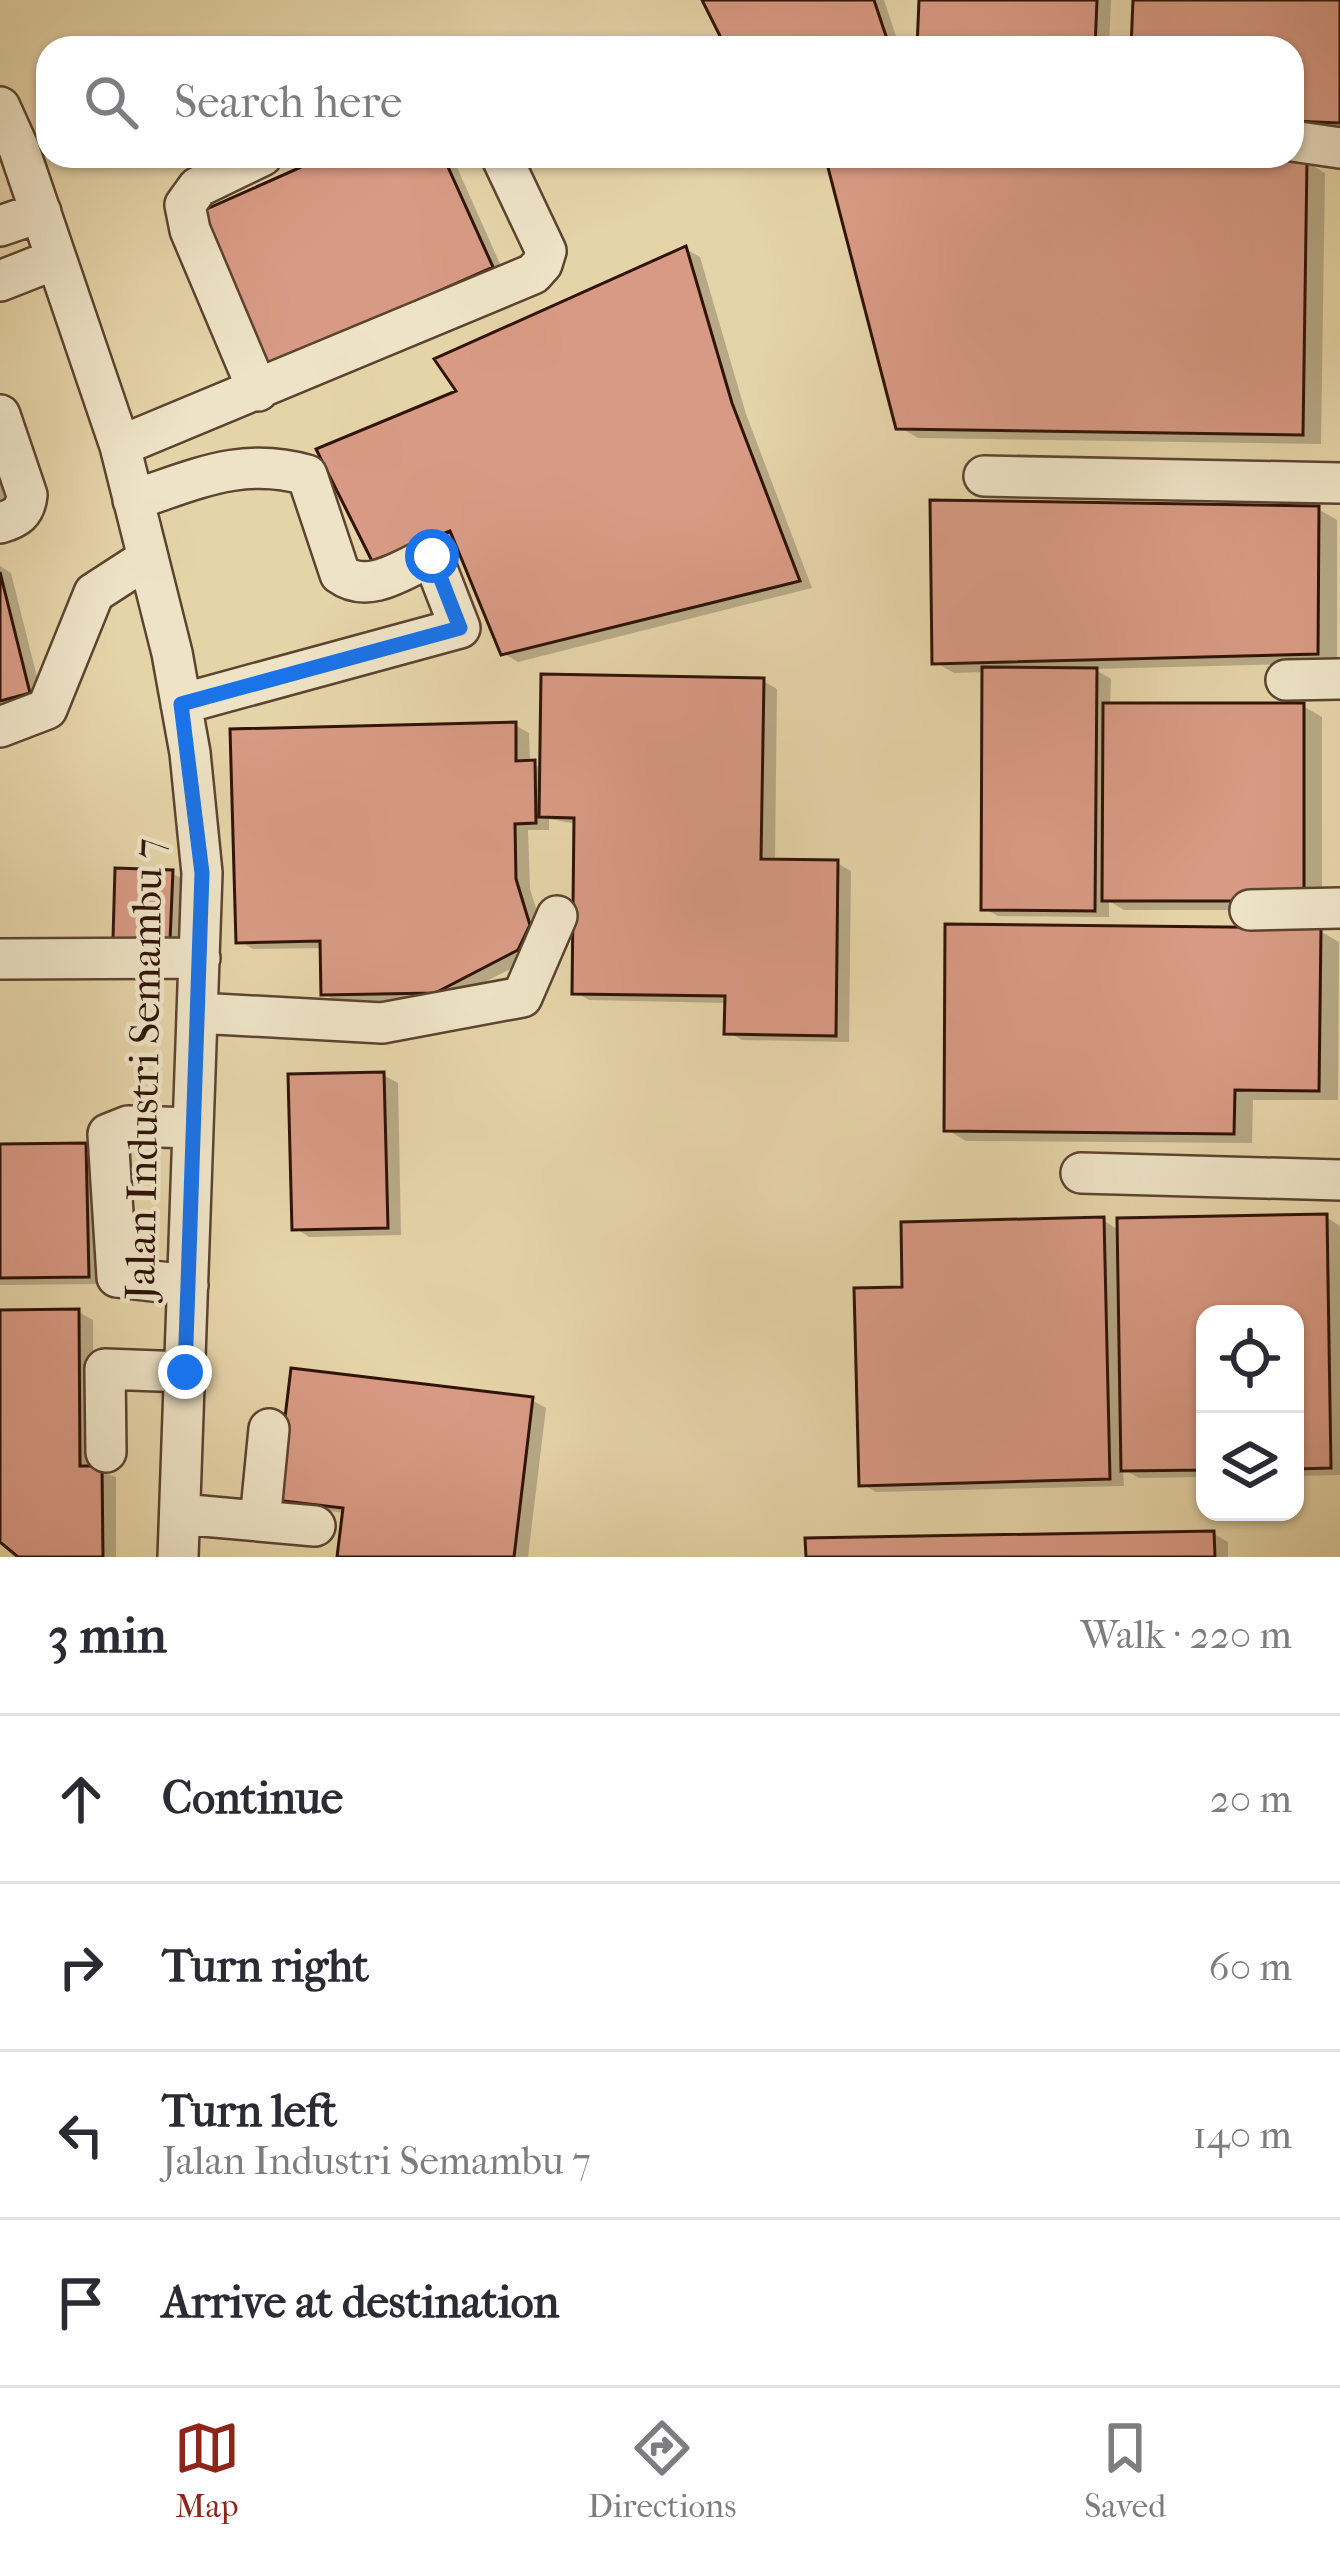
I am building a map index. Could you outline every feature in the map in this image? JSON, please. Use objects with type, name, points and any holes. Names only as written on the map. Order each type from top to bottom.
[{"type":"street","name":"Jalan Industri Semambu 7","points":[[0,107],[41,212],[120,446],[181,704],[202,873],[178,1557]]},
{"type":"street","points":[[1304,143],[1340,148]]},
{"type":"street","points":[[237,168],[198,187],[185,205],[190,230],[258,391]]},
{"type":"street","points":[[120,446],[533,274],[546,251],[507,168]]},
{"type":"street","points":[[0,226],[41,212]]},
{"type":"street","points":[[0,281],[56,259]]},
{"type":"street","points":[[0,415],[27,495],[17,518],[0,523]]},
{"type":"street","points":[[134,500],[242,466],[274,465],[307,475],[340,574],[354,584],[372,583],[432,556],[460,628],[181,704]]},
{"type":"street","points":[[984,476],[1340,483]]},
{"type":"street","points":[[0,727],[47,709],[94,593],[148,558]]},
{"type":"street","points":[[1286,680],[1340,679]]},
{"type":"street","points":[[1250,910],[1340,908]]},
{"type":"street","points":[[197,1013],[382,1023],[522,997],[557,916]]},
{"type":"street","points":[[0,959],[200,958]]},
{"type":"street","points":[[188,1285],[117,1277],[108,1134],[128,1126],[194,1128]]},
{"type":"street","points":[[1081,1173],[1340,1180]]},
{"type":"street","points":[[106,1452],[105,1360],[185,1372]]},
{"type":"street","points":[[260,1521],[269,1429]]},
{"type":"street","points":[[180,1514],[315,1526]]},
{"type":"building","points":[[702,0],[874,0],[886,36],[720,36]]},
{"type":"building","points":[[919,0],[1097,0],[1096,36],[918,36]]},
{"type":"building","points":[[1133,0],[1340,0],[1340,123],[1304,122],[1304,36],[1132,36]]},
{"type":"building","points":[[1307,159],[1303,435],[896,429],[828,168],[1304,168]]},
{"type":"building","points":[[299,168],[448,168],[493,267],[269,366],[200,212]]},
{"type":"building","points":[[686,246],[732,403],[800,581],[501,655],[450,531],[372,561],[316,449],[456,391],[434,359]]},
{"type":"building","points":[[930,500],[1319,506],[1318,654],[932,664]]},
{"type":"building","points":[[0,572],[30,693],[0,701]]},
{"type":"building","points":[[982,667],[1097,668],[1095,911],[981,910]]},
{"type":"building","points":[[541,674],[764,678],[761,859],[838,860],[836,1036],[724,1034],[725,996],[572,994],[574,818],[539,817]]},
{"type":"building","points":[[1103,703],[1304,703],[1304,901],[1102,901]]},
{"type":"building","points":[[516,722],[516,761],[535,760],[536,823],[515,824],[516,879],[530,925],[518,950],[435,993],[321,995],[320,941],[236,943],[230,729]]},
{"type":"building","points":[[115,868],[173,870],[170,941],[113,939]]},
{"type":"building","points":[[945,924],[1321,928],[1319,1091],[1235,1090],[1234,1134],[944,1131]]},
{"type":"building","points":[[384,1072],[388,1228],[292,1230],[288,1074]]},
{"type":"building","points":[[86,1143],[89,1277],[0,1278],[0,1144]]},
{"type":"building","points":[[1327,1214],[1331,1468],[1304,1469],[1304,1305],[1196,1305],[1196,1470],[1121,1471],[1117,1218]]},
{"type":"building","points":[[1104,1217],[1110,1479],[859,1486],[854,1288],[902,1287],[901,1222]]},
{"type":"building","points":[[79,1309],[80,1466],[102,1466],[103,1557],[18,1557],[0,1542],[0,1310]]},
{"type":"building","points":[[291,1368],[533,1397],[514,1557],[337,1557],[343,1508],[275,1500]]},
{"type":"building","points":[[1214,1531],[1215,1557],[806,1557],[805,1538]]},
{"type":"route","points":[[185,1372],[202,873],[181,704],[460,628],[432,556]]}]
